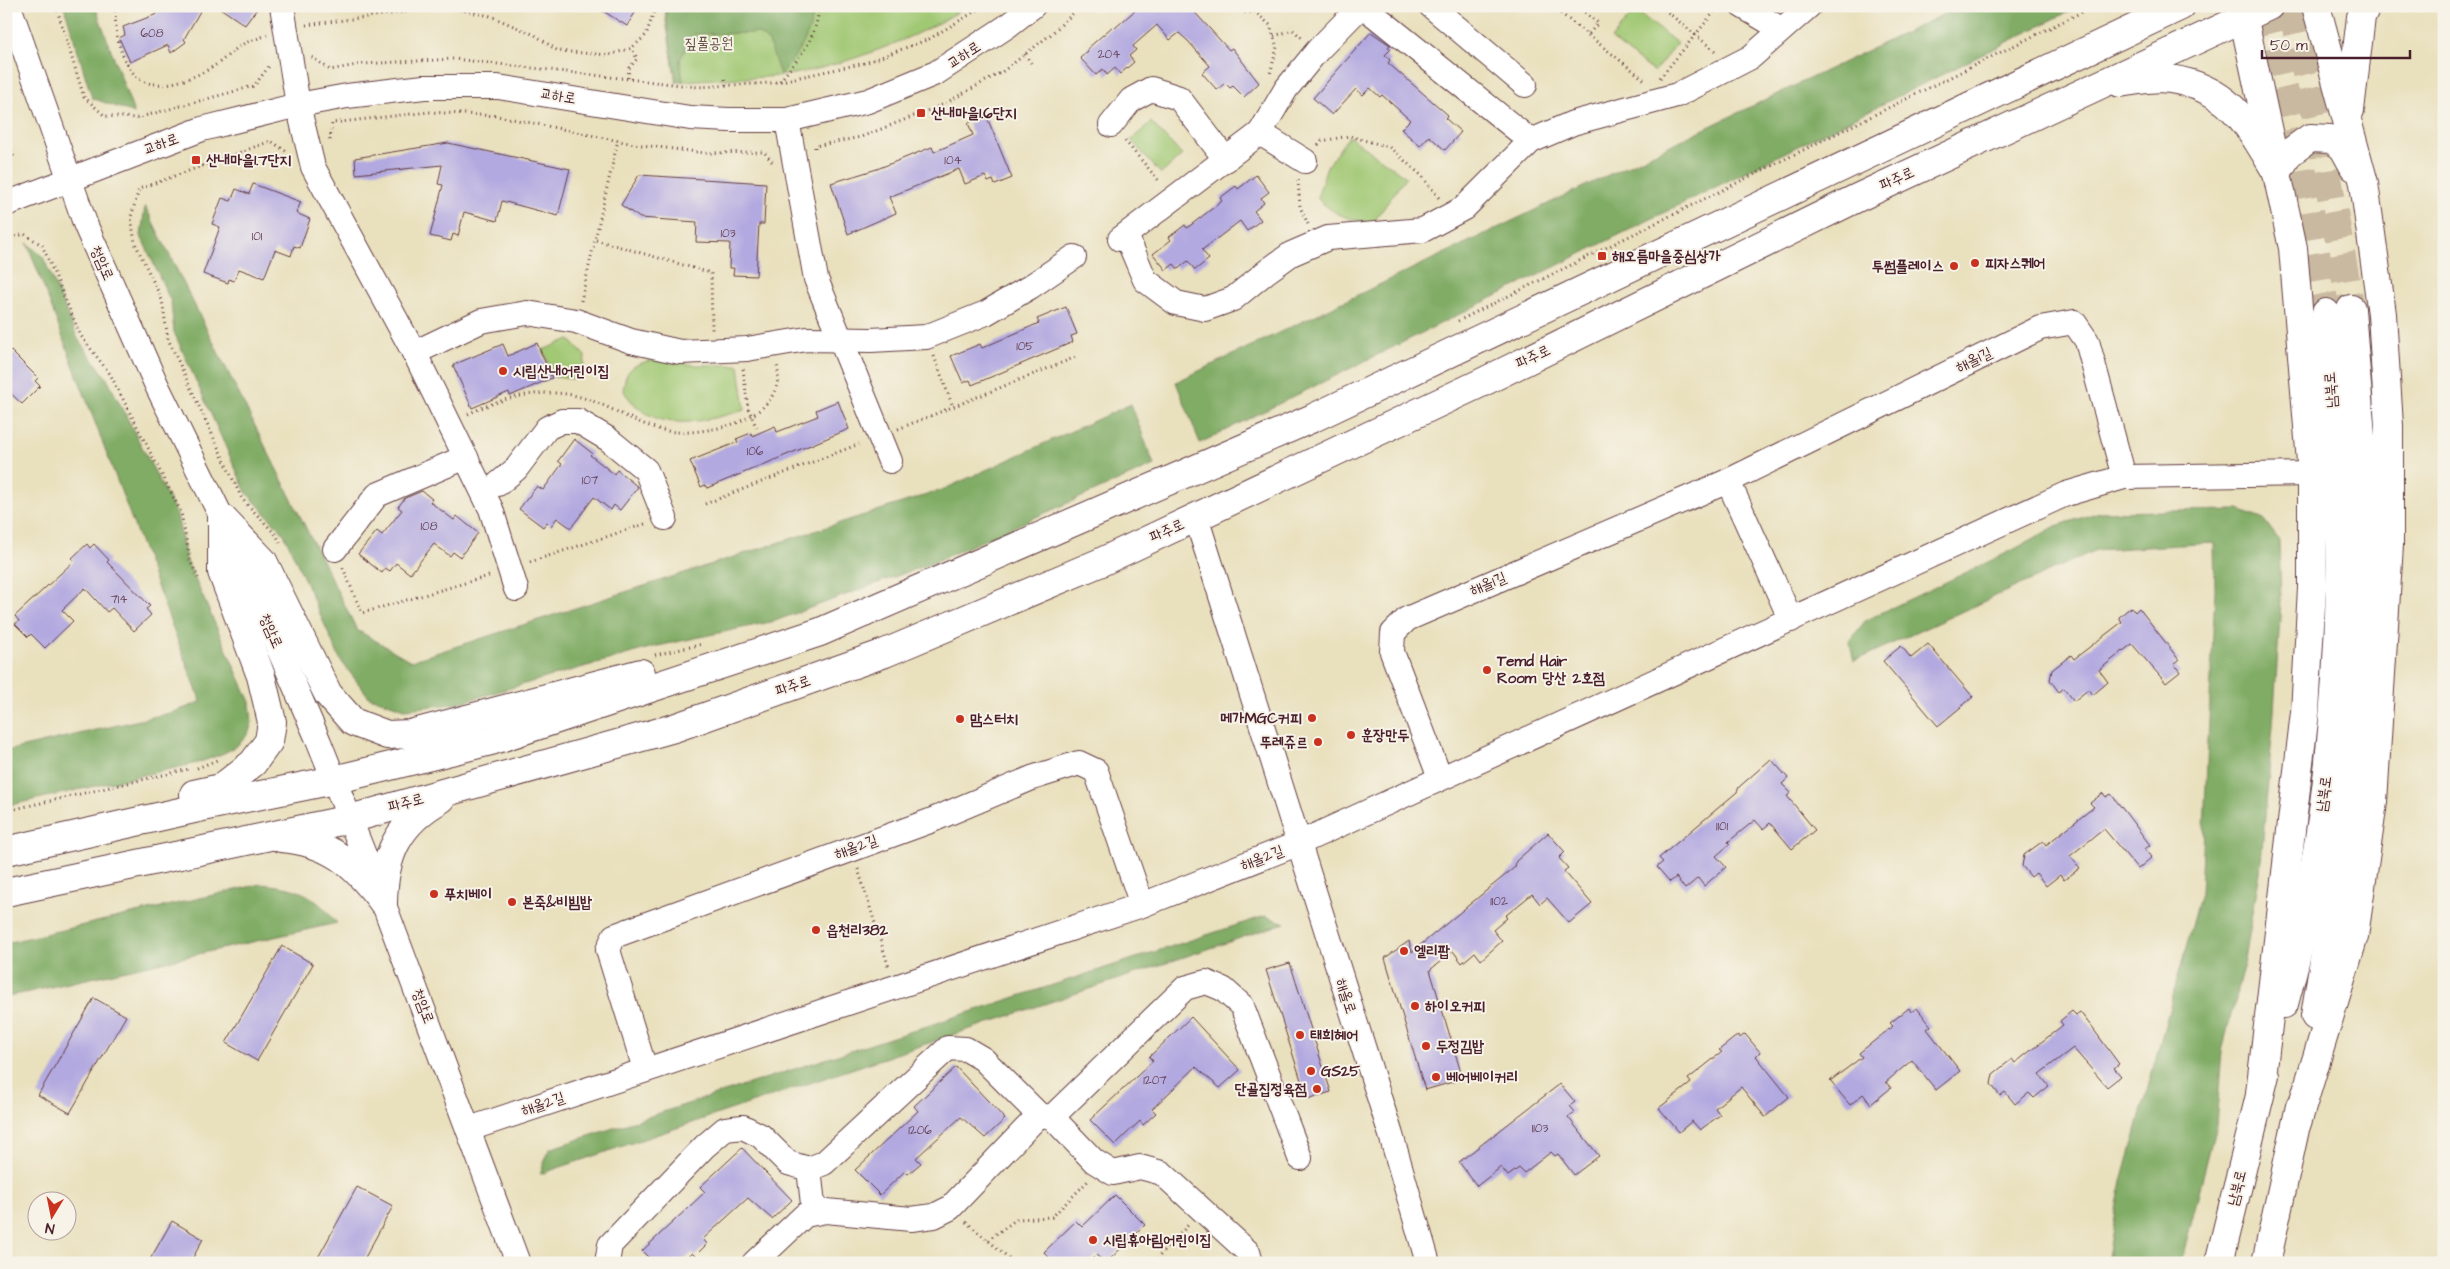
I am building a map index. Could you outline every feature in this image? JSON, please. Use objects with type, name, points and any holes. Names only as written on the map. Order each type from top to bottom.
[{"type":"main road","points":[[2112,39],[2139,6]]},
{"type":"main road","points":[[6,851],[334,780],[491,741],[820,632],[1313,418],[2181,6]]},
{"type":"main road","points":[[2297,1123],[2354,936],[2373,802],[2389,545],[2389,426],[2382,314],[2364,183],[2316,6]]},
{"type":"main road","points":[[2349,129],[2360,25],[2366,6]]},
{"type":"main road","points":[[2251,10],[2277,173],[2293,248],[2312,474],[2312,588],[2306,712],[2260,1093]]},
{"type":"main road","name":"파주로","points":[[6,892],[350,819],[674,728],[885,653],[1099,562],[1481,383],[1856,198],[2100,84],[2251,10]]},
{"type":"main road","points":[[2100,84],[2168,78],[2209,89],[2230,105],[2251,131],[2277,173]]},
{"type":"main road","points":[[2277,173],[2289,153],[2310,138],[2331,140],[2343,147],[2364,183]]},
{"type":"main road","name":"남북로","points":[[2219,1263],[2260,1093],[2300,946],[2327,779],[2335,699],[2340,584],[2336,463],[2338,311],[2363,462],[2366,582],[2359,717],[2350,799],[2297,1123],[2266,1263]]},
{"type":"main road","points":[[222,518],[263,561],[328,694],[353,722],[387,734],[410,734],[661,668],[734,660]]},
{"type":"main road","points":[[6,843],[48,829],[221,788],[253,763],[269,740],[272,722],[261,676],[222,572],[222,518]]},
{"type":"main road","points":[[383,902],[384,876],[391,851],[407,826],[428,806],[464,787]]},
{"type":"main road","points":[[248,840],[283,838],[308,841],[333,851],[352,865],[383,902]]},
{"type":"street","name":"청암로","points":[[9,6],[68,180],[86,226],[157,386],[222,518],[334,780],[383,902],[518,1263]]},
{"type":"street","points":[[282,6],[298,105],[313,167],[414,354],[491,509],[516,590]]},
{"type":"street","name":"교하로","points":[[6,204],[202,129],[298,105],[347,96],[424,87],[498,87],[690,118],[787,120],[868,101],[936,73],[1006,27],[1033,6]]},
{"type":"street","points":[[1531,142],[1362,6],[1286,89],[1260,133],[1123,237],[1145,280],[1176,303],[1205,309],[1234,300],[1291,254],[1328,238],[1423,230],[1460,210],[1531,142],[1573,123],[1677,95],[1750,57],[1809,6]]},
{"type":"street","points":[[1431,6],[1525,85]]},
{"type":"street","points":[[1742,6],[1781,29]]},
{"type":"street","points":[[1111,126],[1131,100],[1151,90],[1180,98],[1226,160]]},
{"type":"street","points":[[787,120],[816,279],[890,461]]},
{"type":"street","points":[[1260,133],[1305,161]]},
{"type":"street","points":[[414,354],[481,321],[527,313],[576,322],[631,341],[680,352],[741,349],[807,339],[926,338],[986,314],[1074,257]]},
{"type":"street","name":"해올1길","points":[[1440,778],[1392,652],[1393,633],[1407,619],[1728,482],[2040,328],[2074,322],[2087,341],[2124,478]]},
{"type":"street","points":[[498,484],[516,469],[548,428],[562,421],[578,422],[608,439],[646,470],[665,518]]},
{"type":"street","points":[[334,549],[377,495],[466,457]]},
{"type":"street","points":[[1297,844],[2066,494],[2124,478],[2312,474]]},
{"type":"street","points":[[1728,482],[1791,620]]},
{"type":"street","name":"해올로","points":[[1196,517],[1297,844],[1391,1135],[1428,1263]]},
{"type":"street","name":"해올2길","points":[[645,1069],[608,950],[614,936],[930,821],[1032,778],[1078,763],[1096,771],[1142,905]]},
{"type":"street","name":"해올2길","points":[[469,1129],[1142,905],[1297,844]]},
{"type":"street","points":[[754,1263],[805,1215],[826,1211],[911,1219],[934,1216],[950,1208],[1045,1116],[1185,988],[1206,982],[1223,989],[1242,1006],[1300,1158]]},
{"type":"street","points":[[607,1263],[606,1260],[610,1246],[705,1146],[725,1129],[743,1127],[761,1136],[788,1164],[809,1169],[824,1163],[948,1048],[966,1049],[983,1059],[1094,1161],[1113,1173],[1140,1167],[1162,1173],[1248,1252],[1250,1263]]},
{"type":"street","points":[[809,1169],[814,1213]]},
{"type":"path","points":[[56,6],[84,97],[105,116],[138,118],[254,86],[275,59]]},
{"type":"path","points":[[114,6],[116,37],[124,58],[136,77],[157,85],[186,79],[213,67],[244,44],[274,32]]},
{"type":"path","points":[[303,26],[451,7],[490,16],[535,35],[558,50],[609,55],[632,48],[646,35],[656,6]]},
{"type":"path","points":[[780,81],[805,51],[818,24],[820,6]]},
{"type":"path","points":[[310,55],[330,70],[362,64],[454,59],[698,87],[726,86],[780,81],[865,63],[929,39],[984,6]]},
{"type":"path","points":[[815,146],[861,137],[942,105],[1002,72],[1081,6]]},
{"type":"path","points":[[1231,6],[1247,12],[1270,6]]},
{"type":"path","points":[[1562,6],[1558,11],[1652,86],[1637,105]]},
{"type":"path","points":[[1577,6],[1598,23],[1588,35]]},
{"type":"path","points":[[1660,6],[1732,67]]},
{"type":"path","points":[[1658,79],[1719,6]]},
{"type":"path","points":[[1450,325],[2094,6]]},
{"type":"path","points":[[1254,10],[1270,25],[1277,47],[1269,76]]},
{"type":"path","points":[[1274,36],[1293,30],[1318,52]]},
{"type":"path","points":[[628,78],[629,68],[637,59],[632,48]]},
{"type":"path","points":[[1025,54],[1031,63]]},
{"type":"path","points":[[726,79],[726,86]]},
{"type":"path","points":[[332,123],[429,112],[498,116],[618,140],[705,153],[764,152]]},
{"type":"path","points":[[1111,126],[1173,198]]},
{"type":"path","points":[[6,131],[13,156],[6,173]]},
{"type":"path","points":[[1318,242],[1300,208],[1297,182],[1305,161],[1322,141],[1349,136],[1389,147],[1422,176],[1439,198],[1460,210]]},
{"type":"path","points":[[576,322],[618,140]]},
{"type":"path","points":[[271,141],[140,190],[132,217],[135,243],[162,300],[168,339],[242,499],[277,536],[281,545]]},
{"type":"path","points":[[6,240],[24,234],[42,246],[81,336],[110,374],[181,512],[190,560],[202,584]]},
{"type":"path","points":[[596,240],[711,273],[712,331],[720,331]]},
{"type":"path","points":[[926,338],[953,406]]},
{"type":"path","points":[[466,415],[489,404],[519,396],[553,393],[588,397],[642,423],[665,431],[696,432],[724,427],[751,417],[767,404],[778,387],[778,367],[766,346]]},
{"type":"path","points":[[741,349],[748,408],[758,431]]},
{"type":"path","points":[[892,431],[1076,357]]},
{"type":"path","points":[[705,504],[860,444]]},
{"type":"path","points":[[529,562],[665,518]]},
{"type":"path","points":[[334,549],[362,613],[491,576],[489,567]]},
{"type":"path","points":[[654,655],[709,643]]},
{"type":"path","points":[[6,810],[198,767],[223,758]]},
{"type":"path","points":[[852,849],[895,986]]},
{"type":"path","points":[[988,1240],[1017,1219],[1052,1217],[1103,1167]]},
{"type":"path","points":[[950,1208],[1015,1263]]},
{"type":"path","points":[[1153,1263],[1203,1209]]},
{"type":"green space","points":[[64,6],[95,6],[134,113],[92,98]]},
{"type":"green space","name":"짚풀공원","points":[[667,6],[968,6],[948,18],[902,40],[826,67],[779,76],[676,82],[665,15]]},
{"type":"green space","points":[[668,6],[814,6],[813,16],[803,44],[780,75],[769,42],[758,33],[695,34],[680,59],[683,81],[676,82],[666,16]]},
{"type":"green space","points":[[1961,6],[2080,6],[1200,443],[1176,382]]},
{"type":"green space","points":[[1635,10],[1677,43],[1654,72],[1611,39]]},
{"type":"green space","points":[[1151,122],[1182,155],[1161,174],[1131,140]]},
{"type":"green space","points":[[1349,136],[1406,177],[1373,223],[1342,216],[1317,198],[1327,166]]},
{"type":"green space","points":[[145,206],[357,630],[411,661],[942,490],[1131,404],[1154,465],[932,563],[775,621],[653,647],[455,704],[405,709],[369,697],[341,661],[284,534],[246,492],[174,332],[171,302],[141,236]]},
{"type":"green space","points":[[27,243],[43,257],[78,339],[106,377],[177,515],[186,559],[250,702],[252,721],[247,734],[236,746],[197,763],[6,806],[6,751],[174,712],[201,702]]},
{"type":"green space","points":[[569,339],[585,356],[584,369],[575,379],[554,377],[543,350]]},
{"type":"green space","points":[[655,359],[695,365],[739,365],[745,410],[711,419],[678,422],[648,415],[635,405],[623,390],[624,382],[626,376],[636,365]]},
{"type":"green space","points":[[2239,510],[2264,520],[2279,540],[2281,602],[2273,726],[2260,872],[2245,959],[2222,1051],[2216,1125],[2181,1263],[2107,1263],[2119,1193],[2201,893],[2215,590],[2214,543],[2096,550],[1854,661],[1849,641],[1866,620],[2011,551],[2056,526],[2100,512]]},
{"type":"green space","points":[[261,884],[296,890],[305,894],[320,905],[337,923],[6,997],[6,943]]},
{"type":"green space","points":[[1265,916],[1285,923],[540,1174],[549,1149]]},
{"type":"building","points":[[161,6],[203,6],[184,39],[186,42],[171,53],[168,45],[130,62],[119,38],[125,35],[123,27],[157,14]]},
{"type":"building","points":[[217,6],[259,6],[245,25]]},
{"type":"building","points":[[595,6],[639,6],[627,26]]},
{"type":"building","points":[[1140,6],[1189,6],[1229,50],[1232,48],[1259,83],[1244,97],[1233,86],[1230,88],[1225,83],[1217,90],[1202,73],[1210,66],[1188,41],[1179,33],[1170,40],[1157,25],[1133,46],[1136,50],[1129,56],[1134,62],[1120,74],[1115,68],[1107,75],[1103,69],[1096,75],[1080,58],[1088,51],[1087,49],[1113,26],[1115,28]]},
{"type":"building","points":[[1371,32],[1390,45],[1388,47],[1391,49],[1385,55],[1390,60],[1388,63],[1448,115],[1445,118],[1461,132],[1445,150],[1429,136],[1420,146],[1401,129],[1410,120],[1382,95],[1380,97],[1370,88],[1363,95],[1356,89],[1332,115],[1313,98]]},
{"type":"building","points":[[986,115],[1012,178],[995,185],[993,180],[988,182],[985,176],[965,184],[959,169],[889,197],[896,213],[848,234],[831,183],[877,169],[932,147],[934,152],[973,135],[968,123]]},
{"type":"building","points":[[448,143],[570,169],[558,216],[502,201],[497,221],[464,212],[458,236],[453,234],[451,241],[430,236],[443,185],[438,184],[442,165],[356,174],[355,158]]},
{"type":"building","points":[[639,175],[766,183],[764,224],[759,224],[756,276],[733,275],[734,268],[729,268],[730,243],[696,242],[697,222],[640,218],[621,205]]},
{"type":"building","points":[[1256,175],[1269,192],[1261,198],[1264,203],[1254,211],[1261,220],[1247,231],[1240,221],[1202,250],[1209,259],[1195,270],[1188,261],[1178,269],[1174,264],[1166,270],[1153,254],[1171,240],[1169,237],[1185,225],[1187,228],[1222,201],[1220,198],[1236,186],[1238,189]]},
{"type":"building","points":[[253,184],[301,202],[296,213],[310,219],[300,248],[294,246],[291,256],[275,250],[264,278],[239,269],[234,281],[229,279],[228,283],[203,274],[220,227],[212,224],[222,198],[231,201],[236,189],[249,194]]},
{"type":"building","points":[[1066,307],[1077,334],[1071,336],[1073,342],[972,385],[970,380],[963,383],[951,356],[980,344],[982,348],[1039,323],[1037,319]]},
{"type":"building","name":"시립산내어린이집","points":[[537,343],[552,378],[510,396],[509,392],[472,408],[453,365],[503,344],[508,356]]},
{"type":"building","points":[[6,346],[38,378],[35,381],[40,386],[22,404],[6,389]]},
{"type":"building","points":[[838,401],[849,429],[707,488],[705,485],[701,487],[690,461],[738,442],[736,439],[751,433],[752,436],[775,426],[777,432],[818,416],[816,410]]},
{"type":"building","points":[[574,439],[592,453],[590,455],[614,474],[617,470],[638,487],[620,510],[614,505],[611,510],[594,497],[571,528],[557,518],[551,526],[547,522],[543,527],[519,509],[537,486],[543,490],[562,464],[558,461]]},
{"type":"building","points":[[422,491],[432,499],[430,502],[454,520],[457,516],[478,533],[460,557],[453,552],[450,556],[434,544],[410,574],[396,563],[390,571],[385,568],[382,573],[358,554],[377,531],[382,535],[402,510],[398,507],[405,498]]},
{"type":"building","points":[[87,544],[90,548],[94,544],[109,560],[107,562],[150,606],[146,609],[151,615],[134,631],[112,608],[107,612],[85,588],[62,610],[73,621],[45,648],[31,634],[28,637],[15,624],[19,621],[15,616],[74,561],[72,558]]},
{"type":"building","points":[[2131,607],[2135,612],[2139,608],[2179,660],[2174,664],[2180,672],[2166,683],[2132,644],[2099,670],[2108,682],[2093,695],[2089,689],[2074,701],[2064,688],[2059,692],[2050,680],[2052,670],[2071,655],[2074,659],[2122,622],[2119,617]]},
{"type":"building","points":[[1928,644],[1973,697],[1938,726],[1883,661],[1901,646],[1911,658]]},
{"type":"building","points":[[1771,759],[1788,778],[1782,784],[1791,793],[1787,796],[1815,830],[1792,849],[1770,823],[1763,829],[1755,820],[1728,842],[1730,844],[1716,856],[1726,867],[1704,886],[1698,878],[1685,889],[1676,877],[1670,882],[1657,867],[1663,862],[1659,858],[1737,792],[1739,787]]},
{"type":"building","points":[[2103,793],[2106,797],[2111,794],[2125,812],[2150,845],[2145,849],[2152,857],[2138,869],[2104,829],[2070,856],[2080,868],[2064,880],[2060,875],[2046,886],[2036,873],[2031,877],[2022,866],[2024,855],[2043,841],[2046,845],[2094,807],[2090,803]]},
{"type":"building","points":[[1548,833],[1565,852],[1559,858],[1568,868],[1564,871],[1592,904],[1569,923],[1547,898],[1540,904],[1532,894],[1505,916],[1507,918],[1493,930],[1502,941],[1481,960],[1475,952],[1462,963],[1453,951],[1430,970],[1463,1079],[1425,1090],[1385,958],[1409,941],[1412,952],[1515,867],[1516,861]]},
{"type":"building","points":[[282,946],[313,964],[257,1061],[226,1043]]},
{"type":"building","points":[[1290,963],[1331,1092],[1307,1099],[1266,970]]},
{"type":"building","points":[[94,998],[126,1016],[70,1113],[38,1095]]},
{"type":"building","points":[[1909,1008],[1911,1012],[1917,1008],[1931,1026],[1927,1029],[1960,1071],[1936,1090],[1912,1060],[1886,1082],[1891,1088],[1871,1104],[1863,1094],[1850,1105],[1830,1081],[1862,1057],[1859,1053],[1893,1026],[1890,1023]]},
{"type":"building","points":[[2072,1011],[2076,1015],[2080,1012],[2094,1030],[2119,1064],[2114,1068],[2121,1076],[2107,1087],[2073,1048],[2039,1074],[2049,1086],[2034,1098],[2029,1093],[2015,1104],[2005,1092],[2000,1096],[1991,1084],[1993,1074],[2012,1059],[2015,1063],[2063,1025],[2060,1021]]},
{"type":"building","points":[[1191,1017],[1240,1070],[1220,1088],[1196,1067],[1152,1109],[1156,1113],[1143,1125],[1140,1121],[1115,1145],[1090,1120],[1153,1061],[1149,1057]]},
{"type":"building","points":[[1745,1034],[1760,1052],[1756,1056],[1789,1097],[1765,1117],[1741,1087],[1715,1108],[1720,1115],[1700,1130],[1692,1121],[1679,1132],[1659,1108],[1691,1083],[1688,1079],[1722,1052],[1719,1050],[1738,1035],[1740,1038]]},
{"type":"building","points":[[956,1067],[1005,1119],[985,1138],[961,1117],[916,1158],[921,1163],[908,1174],[905,1171],[880,1195],[855,1170],[918,1111],[914,1106]]},
{"type":"building","points":[[1560,1084],[1575,1102],[1570,1106],[1575,1112],[1568,1117],[1599,1156],[1574,1175],[1558,1154],[1555,1156],[1551,1152],[1524,1173],[1519,1168],[1508,1176],[1501,1167],[1477,1186],[1459,1162]]},
{"type":"building","points":[[742,1148],[792,1200],[772,1219],[748,1198],[703,1239],[707,1244],[695,1256],[692,1253],[681,1263],[654,1263],[642,1251],[705,1192],[700,1187]]},
{"type":"building","points":[[357,1187],[393,1206],[362,1263],[315,1263]]},
{"type":"building","name":"시립휴아림어린이집","points":[[1115,1195],[1145,1225],[1106,1263],[1096,1255],[1088,1263],[1054,1263],[1044,1252],[1076,1221],[1082,1227]]},
{"type":"building","points":[[172,1221],[203,1239],[190,1263],[148,1263]]},
{"type":"tunnel","points":[[2265,6],[2302,167],[2326,313]]},
{"type":"tunnel","points":[[2291,6],[2321,138],[2351,309]]},
{"type":"place","name":"산내마을1.6단지","points":[[921,113]]},
{"type":"place","name":"산내마을1.7단지","points":[[196,160]]},
{"type":"place","name":"해오름마을중심상가","points":[[1602,256]]},
{"type":"place","name":"피자스퀘어","points":[[1975,263]]},
{"type":"place","name":"투썸플레이스","points":[[1954,266]]},
{"type":"place","name":"시립산내어린이집","points":[[503,371]]},
{"type":"place","name":"Temd Hair Room 당산 2호점","points":[[1487,670]]},
{"type":"place","name":"메가MGC커피","points":[[1312,718]]},
{"type":"place","name":"맘스터치","points":[[960,719]]},
{"type":"place","name":"훈장만두","points":[[1351,735]]},
{"type":"place","name":"뚜레쥬르","points":[[1318,742]]},
{"type":"place","name":"푸치베이","points":[[434,894]]},
{"type":"place","name":"본죽&비빔밥","points":[[512,902]]},
{"type":"place","name":"읍천리382","points":[[816,930]]},
{"type":"place","name":"엘리팝","points":[[1404,951]]},
{"type":"place","name":"하이오커피","points":[[1415,1006]]},
{"type":"place","name":"태희헤어","points":[[1300,1035]]},
{"type":"place","name":"두정김밥","points":[[1426,1046]]},
{"type":"place","name":"GS25","points":[[1311,1071]]},
{"type":"place","name":"베어베이커리","points":[[1436,1077]]},
{"type":"place","name":"단골집정육점","points":[[1317,1089]]},
{"type":"place","name":"시립휴아림어린이집","points":[[1093,1240]]}]
